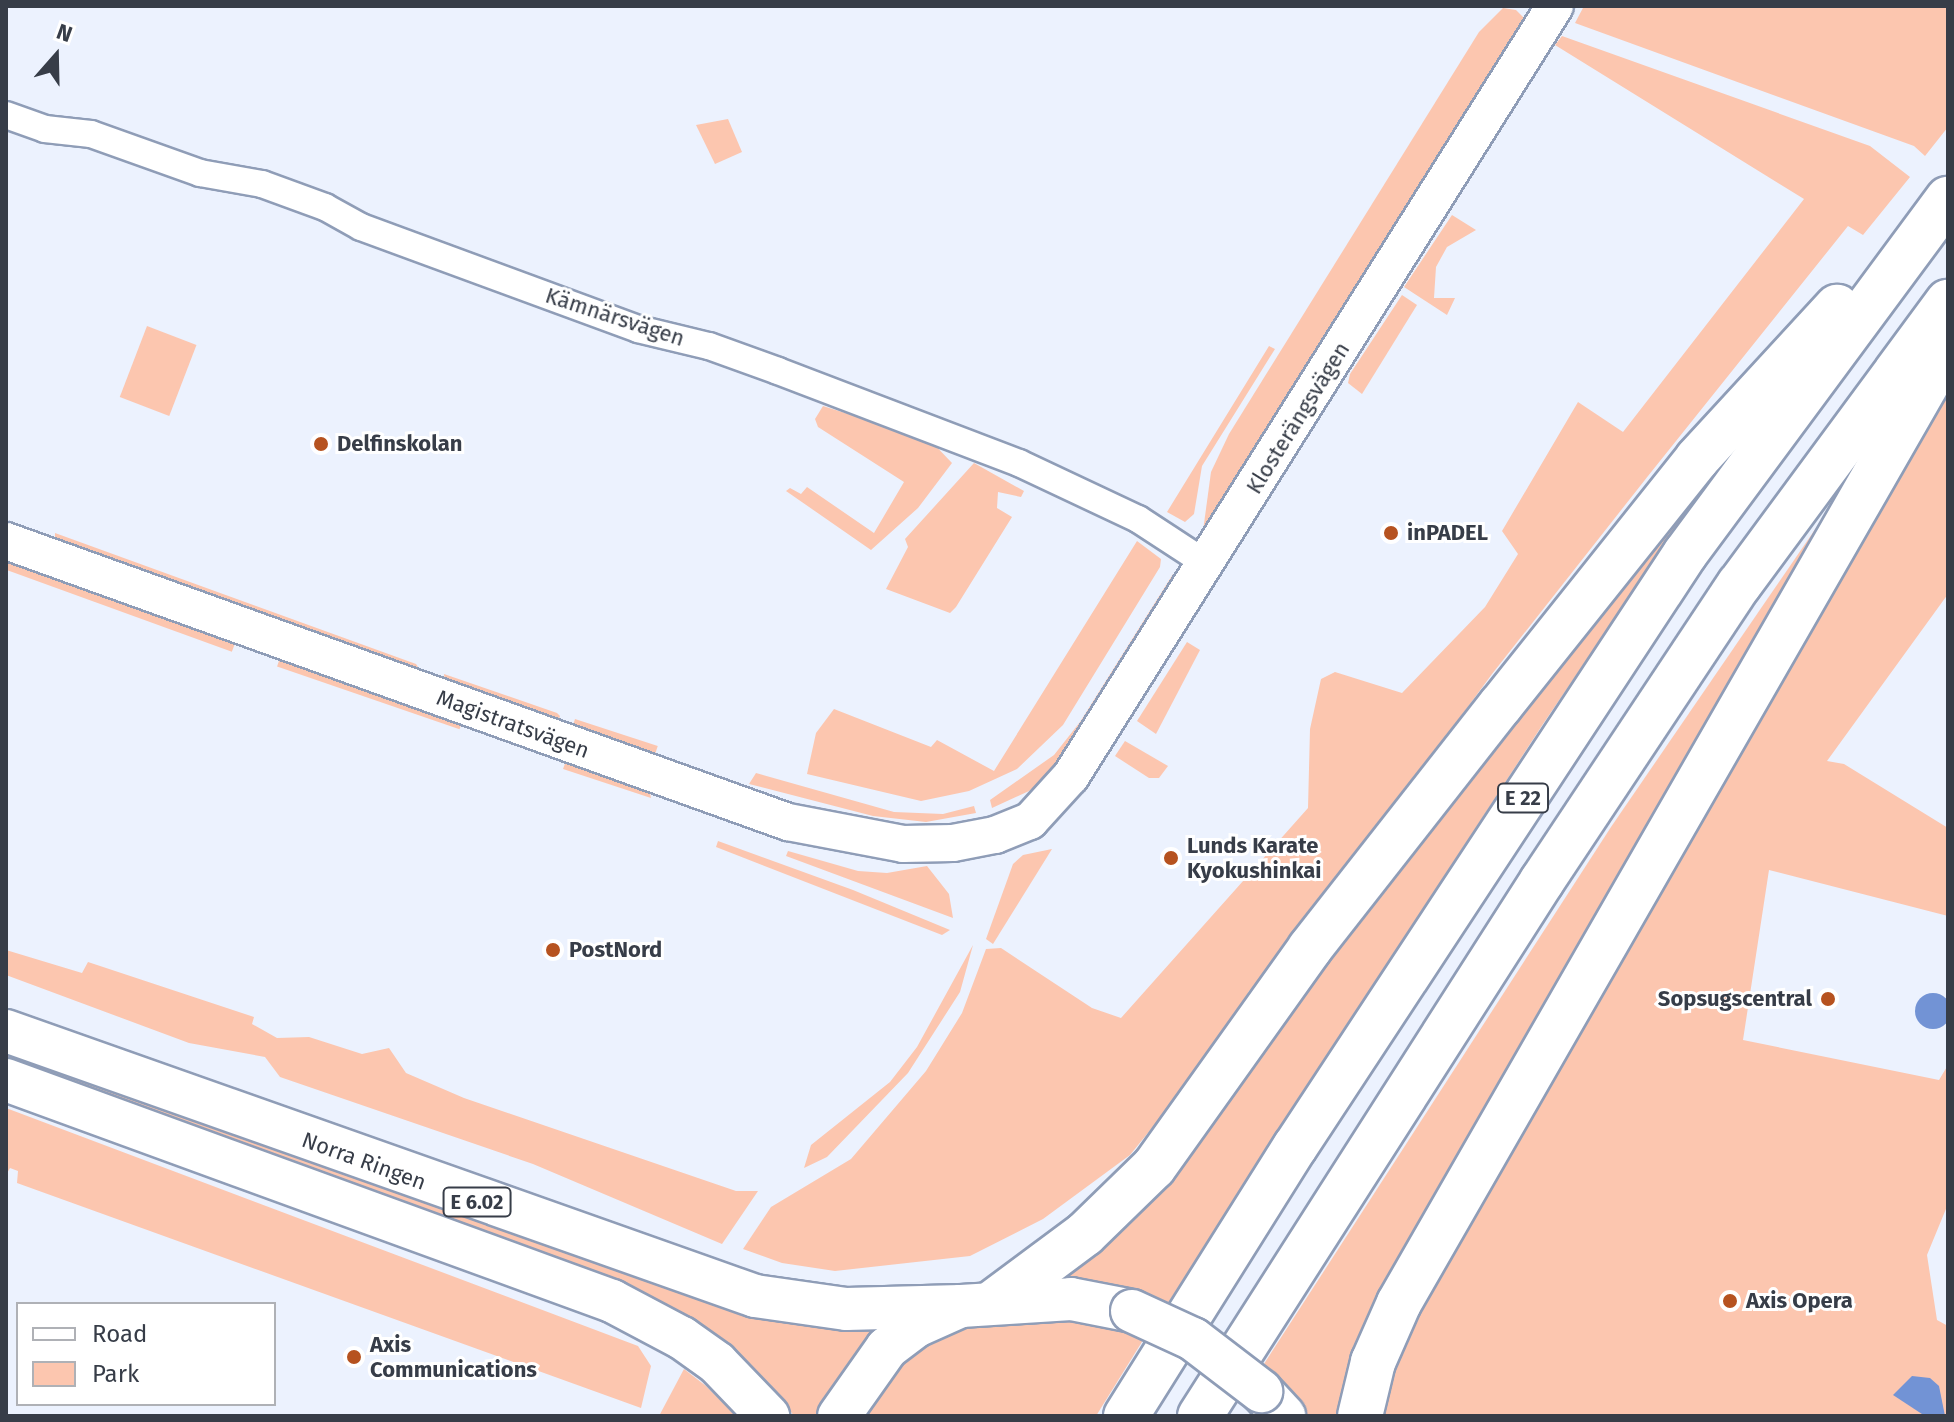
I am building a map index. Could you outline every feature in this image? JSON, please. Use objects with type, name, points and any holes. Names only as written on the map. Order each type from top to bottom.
[{"type":"highway","points":[[978,1303],[1085,1234],[1154,1167],[1310,948],[1697,459],[1768,376],[1948,197]]},
{"type":"highway","name":"E 22","points":[[1126,1416],[1371,1030],[1685,554],[1948,197]]},
{"type":"highway","name":"E 22","points":[[1200,1416],[1542,881],[1739,585],[1948,302]]},
{"type":"highway","points":[[1360,1416],[1373,1362],[1399,1303],[1608,930],[1948,347]]},
{"type":"main road","name":"Norra Ringen","points":[[6,1031],[755,1296],[846,1309],[1071,1299],[1132,1311],[1193,1339],[1272,1404]]},
{"type":"main road","name":"Norra Ringen","points":[[6,1080],[612,1301],[706,1354],[768,1416]]},
{"type":"main road","points":[[839,1416],[887,1348],[916,1326],[978,1303]]},
{"type":"street","name":"Klosterängsvägen","points":[[1030,821],[1071,776],[1555,6]]},
{"type":"street","name":"Kämnärsvägen","points":[[6,115],[45,129],[91,134],[200,173],[262,184],[325,207],[361,227],[627,326],[778,371],[1019,463],[1138,519],[1207,564]]},
{"type":"street","name":"Magistratsvägen","points":[[6,541],[788,822],[878,842],[927,844],[995,835],[1030,821]]},
{"type":"green space","points":[[1584,6],[1948,6],[1948,127],[1925,156],[1914,146],[1575,23]]},
{"type":"green space","points":[[1503,8],[1516,10],[1526,20],[1210,528],[1203,531],[1211,472],[1229,434],[1479,32]]},
{"type":"green space","points":[[1562,36],[1870,146],[1910,177],[1863,235],[1848,226],[1648,476],[1492,674],[1267,980],[1249,991],[1232,1029],[1130,1155],[1043,1219],[970,1256],[835,1271],[782,1263],[743,1249],[771,1207],[851,1159],[926,1071],[962,1013],[986,949],[1001,948],[1092,1008],[1121,1018],[1308,808],[1310,729],[1321,679],[1335,672],[1402,693],[1485,607],[1518,554],[1502,531],[1578,402],[1623,432],[1804,199],[1555,45]]},
{"type":"green space","points":[[728,119],[742,152],[715,164],[696,125]]},
{"type":"green space","points":[[1452,215],[1476,230],[1447,247],[1436,267],[1434,298],[1455,298],[1447,315],[1404,287]]},
{"type":"green space","points":[[1402,295],[1417,305],[1362,394],[1348,383],[1350,374]]},
{"type":"green space","points":[[147,326],[196,345],[169,416],[120,397]]},
{"type":"green space","points":[[1269,346],[1275,349],[1202,466],[1194,514],[1185,522],[1167,512]]},
{"type":"green space","points":[[1948,389],[1948,594],[1827,761],[1844,764],[1948,828],[1948,916],[1769,870],[1743,1040],[1939,1080],[1948,1065],[1948,1204],[1927,1255],[1937,1320],[1948,1326],[1948,1416],[1375,1416],[1392,1357]]},
{"type":"green space","points":[[823,406],[930,440],[952,463],[918,508],[871,550],[786,491],[790,488],[801,494],[807,487],[874,533],[904,482],[818,427],[815,419]]},
{"type":"green space","points":[[1756,410],[1543,724],[1166,1306],[1053,1280],[1178,1169],[1367,903]]},
{"type":"green space","points":[[1888,423],[1340,1416],[1308,1416],[1262,1367],[1611,827]]},
{"type":"green space","points":[[974,463],[1024,491],[1021,497],[998,492],[997,508],[1012,517],[956,607],[950,613],[886,589],[908,547],[905,539]]},
{"type":"green space","points":[[55,533],[418,667],[410,669],[55,542]]},
{"type":"green space","points":[[1137,541],[1161,559],[1160,567],[1063,725],[1017,769],[969,791],[921,801],[807,774],[816,733],[834,709],[931,747],[937,740],[994,771]]},
{"type":"green space","points":[[6,559],[235,642],[232,652],[6,570]]},
{"type":"green space","points":[[1173,574],[1175,585],[1055,770],[1029,791],[992,808],[990,800],[1054,755],[1080,722]]},
{"type":"green space","points":[[1187,642],[1200,650],[1156,734],[1137,721]]},
{"type":"green space","points":[[280,658],[462,721],[460,729],[277,667]]},
{"type":"green space","points":[[444,674],[557,713],[560,716],[558,722],[445,682]]},
{"type":"green space","points":[[575,719],[658,746],[655,754],[572,728]]},
{"type":"green space","points":[[1125,741],[1168,766],[1159,778],[1149,778],[1115,756]]},
{"type":"green space","points":[[566,761],[650,793],[651,798],[563,769]]},
{"type":"green space","points":[[756,773],[894,812],[943,814],[974,806],[976,813],[926,822],[873,816],[749,784]]},
{"type":"green space","points":[[718,841],[853,890],[950,930],[942,935],[716,847]]},
{"type":"green space","points":[[1052,849],[993,944],[986,939],[1013,864],[1023,855]]},
{"type":"green space","points":[[788,851],[858,871],[887,873],[927,866],[949,894],[953,918],[786,856]]},
{"type":"green space","points":[[973,945],[960,992],[908,1073],[827,1157],[804,1168],[811,1145],[890,1082],[917,1047]]},
{"type":"green space","points":[[6,950],[82,973],[88,962],[254,1017],[252,1024],[277,1038],[309,1037],[362,1054],[389,1048],[406,1073],[464,1098],[736,1191],[758,1191],[722,1244],[533,1164],[280,1077],[265,1057],[189,1043],[6,975]]},
{"type":"green space","points":[[6,1049],[714,1302],[897,1321],[842,1371],[819,1416],[794,1416],[770,1384],[730,1347],[6,1064]]},
{"type":"green space","points":[[6,1108],[638,1346],[651,1366],[641,1408],[17,1183],[18,1171],[10,1168],[6,1175]]},
{"type":"green space","points":[[1065,1318],[1145,1337],[1096,1416],[858,1416],[874,1385],[927,1342],[987,1321]]},
{"type":"green space","points":[[684,1369],[706,1386],[736,1416],[659,1416]]},
{"type":"water","points":[[1933,993],[1946,998],[1951,1011],[1946,1024],[1933,1029],[1920,1024],[1915,1011],[1920,998]]},
{"type":"water","points":[[1912,1376],[1930,1378],[1939,1386],[1945,1416],[1925,1416],[1893,1395]]},
{"type":"place","name":"Delfinskolan","points":[[321,444]]},
{"type":"place","name":"inPADEL","points":[[1391,533]]},
{"type":"place","name":"Lunds Karate Kyokushinkai","points":[[1171,858]]},
{"type":"place","name":"PostNord","points":[[553,950]]},
{"type":"place","name":"Sopsugscentral","points":[[1828,999]]},
{"type":"place","name":"Axis Opera","points":[[1730,1301]]},
{"type":"place","name":"Axis Communications","points":[[354,1357]]}]
